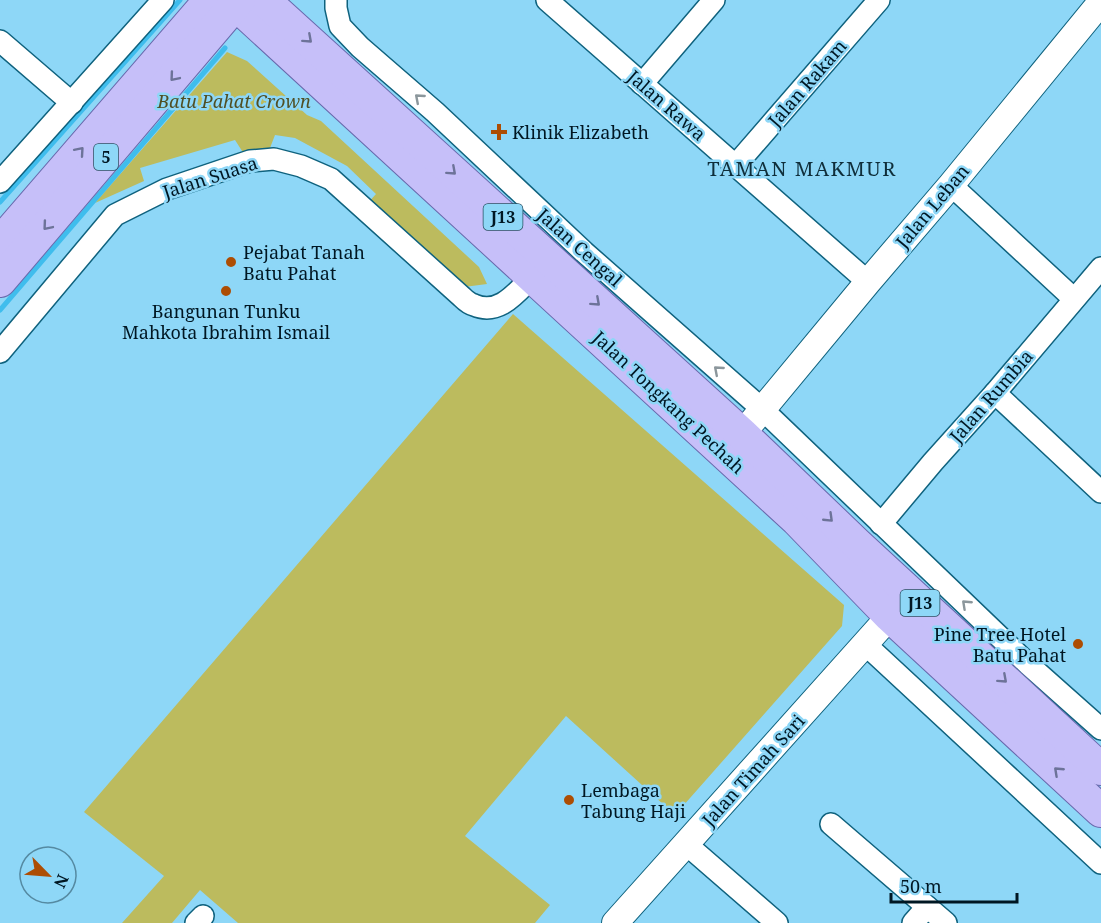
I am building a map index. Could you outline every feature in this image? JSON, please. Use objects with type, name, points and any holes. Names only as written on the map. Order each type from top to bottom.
[{"type":"main road","name":"5","points":[[0,281],[212,33],[236,1]]},
{"type":"main road","name":"5","points":[[0,243],[236,1]]},
{"type":"main road","name":"Jalan Tongkang Pechah","points":[[236,1],[803,527],[890,616],[1101,811]]},
{"type":"main road","name":"Jalan Tongkang Pechah","points":[[236,1],[742,434],[857,544],[1101,769]]},
{"type":"main road","points":[[212,33],[225,29],[251,40],[272,54],[318,93],[333,103],[354,111]]},
{"type":"main road","points":[[742,434],[739,443],[742,454],[798,506],[803,527]]},
{"type":"main road","points":[[857,544],[864,568],[891,599],[890,616],[908,615],[947,642],[968,647]]},
{"type":"street","points":[[0,182],[163,0]]},
{"type":"street","name":"Jalan Cengal","points":[[336,0],[340,26],[360,47],[435,112],[584,252],[762,409],[1029,665],[1101,729]]},
{"type":"street","points":[[642,84],[714,0]]},
{"type":"street","name":"Jalan Rakam","points":[[735,166],[879,0]]},
{"type":"street","name":"Jalan Rawa","points":[[552,1],[642,84],[868,282]]},
{"type":"street","name":"Jalan Leban","points":[[742,434],[1101,2]]},
{"type":"street","points":[[0,40],[72,103]]},
{"type":"street","name":"Jalan Suasa","points":[[0,352],[115,215],[167,189],[250,161],[274,159],[301,166],[331,179],[474,306],[491,308],[505,304],[532,277]]},
{"type":"street","points":[[951,185],[1074,299]]},
{"type":"street","name":"Jalan Rumbia","points":[[882,524],[1101,268]]},
{"type":"street","points":[[995,393],[1101,492]]},
{"type":"street","name":"Jalan Timah Sari","points":[[615,923],[890,616]]},
{"type":"street","points":[[865,644],[1101,863]]},
{"type":"street","points":[[831,824],[946,923]]},
{"type":"street","points":[[686,844],[777,923]]},
{"type":"street","points":[[913,923],[927,907]]},
{"type":"green space","name":"Batu Pahat Crown","points":[[227,52],[247,61],[307,115],[321,121],[479,267],[487,284],[464,287],[367,204],[376,194],[347,166],[295,138],[275,135],[270,148],[244,154],[235,140],[140,168],[144,181],[95,203]]},
{"type":"green space","points":[[513,314],[844,605],[842,626],[675,815],[566,716],[465,836],[550,905],[535,923],[238,923],[200,890],[172,923],[122,923],[164,876],[84,812]]},
{"type":"waterway","points":[[0,202],[180,0]]},
{"type":"waterway","points":[[0,310],[225,48]]},
{"type":"place","name":"Klinik Elizabeth","points":[[499,132]]},
{"type":"place","name":"Pejabat Tanah Batu Pahat","points":[[231,262]]},
{"type":"place","name":"Bangunan Tunku Mahkota Ibrahim Ismail","points":[[226,291]]},
{"type":"place","name":"Pine Tree Hotel Batu Pahat","points":[[1078,644]]},
{"type":"place","name":"Lembaga Tabung Haji","points":[[569,800]]},
{"type":"district","name":"TAMAN MAKMUR","points":[[802,168]]}]
